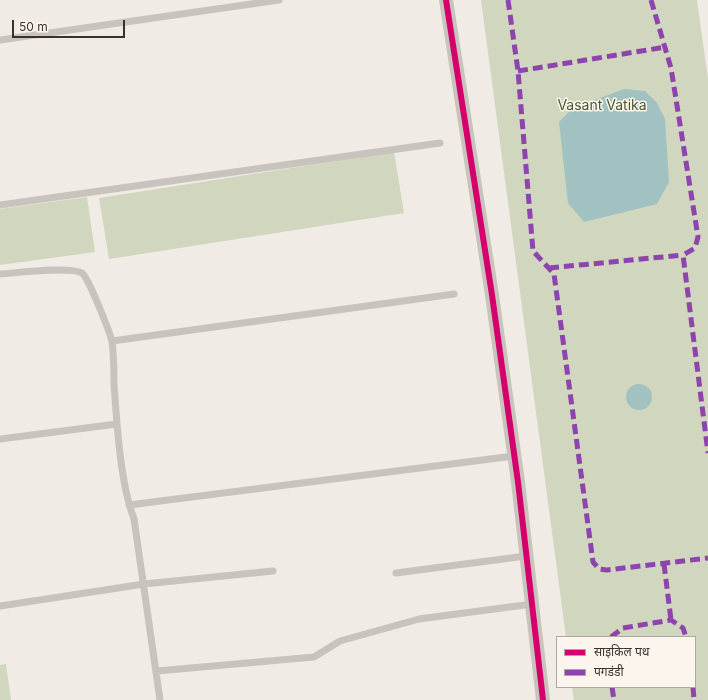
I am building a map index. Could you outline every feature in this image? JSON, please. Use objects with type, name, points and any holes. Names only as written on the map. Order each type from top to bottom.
[{"type":"street","points":[[446,0],[472,162],[514,456],[543,700]]},
{"type":"lane","points":[[0,40],[279,0]]},
{"type":"lane","points":[[0,205],[440,143]]},
{"type":"lane","points":[[0,274],[64,270],[76,270],[83,274],[90,284],[112,341],[117,424],[129,505],[134,519],[160,700]]},
{"type":"lane","points":[[112,341],[454,294]]},
{"type":"lane","points":[[0,439],[117,424]]},
{"type":"lane","points":[[129,505],[514,456]]},
{"type":"lane","points":[[396,573],[526,556]]},
{"type":"lane","points":[[0,606],[144,584],[273,571]]},
{"type":"lane","points":[[157,671],[314,657],[340,641],[419,619],[532,604]]},
{"type":"green space","name":"Vasant Vatika","points":[[481,0],[697,0],[708,79],[708,700],[574,700],[572,688],[696,688],[696,636],[566,636]]},
{"type":"green space","points":[[394,152],[404,213],[109,259],[99,198]]},
{"type":"green space","points":[[87,197],[95,252],[0,265],[0,209]]},
{"type":"green space","points":[[6,664],[11,700],[0,700],[0,665]]},
{"type":"water","points":[[624,89],[645,91],[657,103],[665,119],[669,182],[657,204],[584,222],[568,203],[559,122],[573,108]]},
{"type":"water","points":[[639,384],[648,388],[652,397],[648,406],[639,410],[630,406],[626,397],[630,388]]},
{"type":"marked path","points":[[508,0],[518,71],[533,251],[554,274],[593,562],[599,569],[607,570],[708,558]]},
{"type":"marked path","points":[[651,0],[671,68],[698,237],[695,248],[683,255],[708,453]]},
{"type":"marked path","points":[[518,71],[666,47]]},
{"type":"marked path","points":[[549,268],[683,255]]},
{"type":"marked path","points":[[664,564],[671,620]]},
{"type":"marked path","points":[[612,636],[623,628],[671,620],[683,628],[686,636]]},
{"type":"marked path","points":[[612,688],[614,700]]},
{"type":"marked path","points":[[693,688],[694,700]]},
{"type":"cycle path","points":[[446,0],[492,295],[518,482],[543,700]]}]
